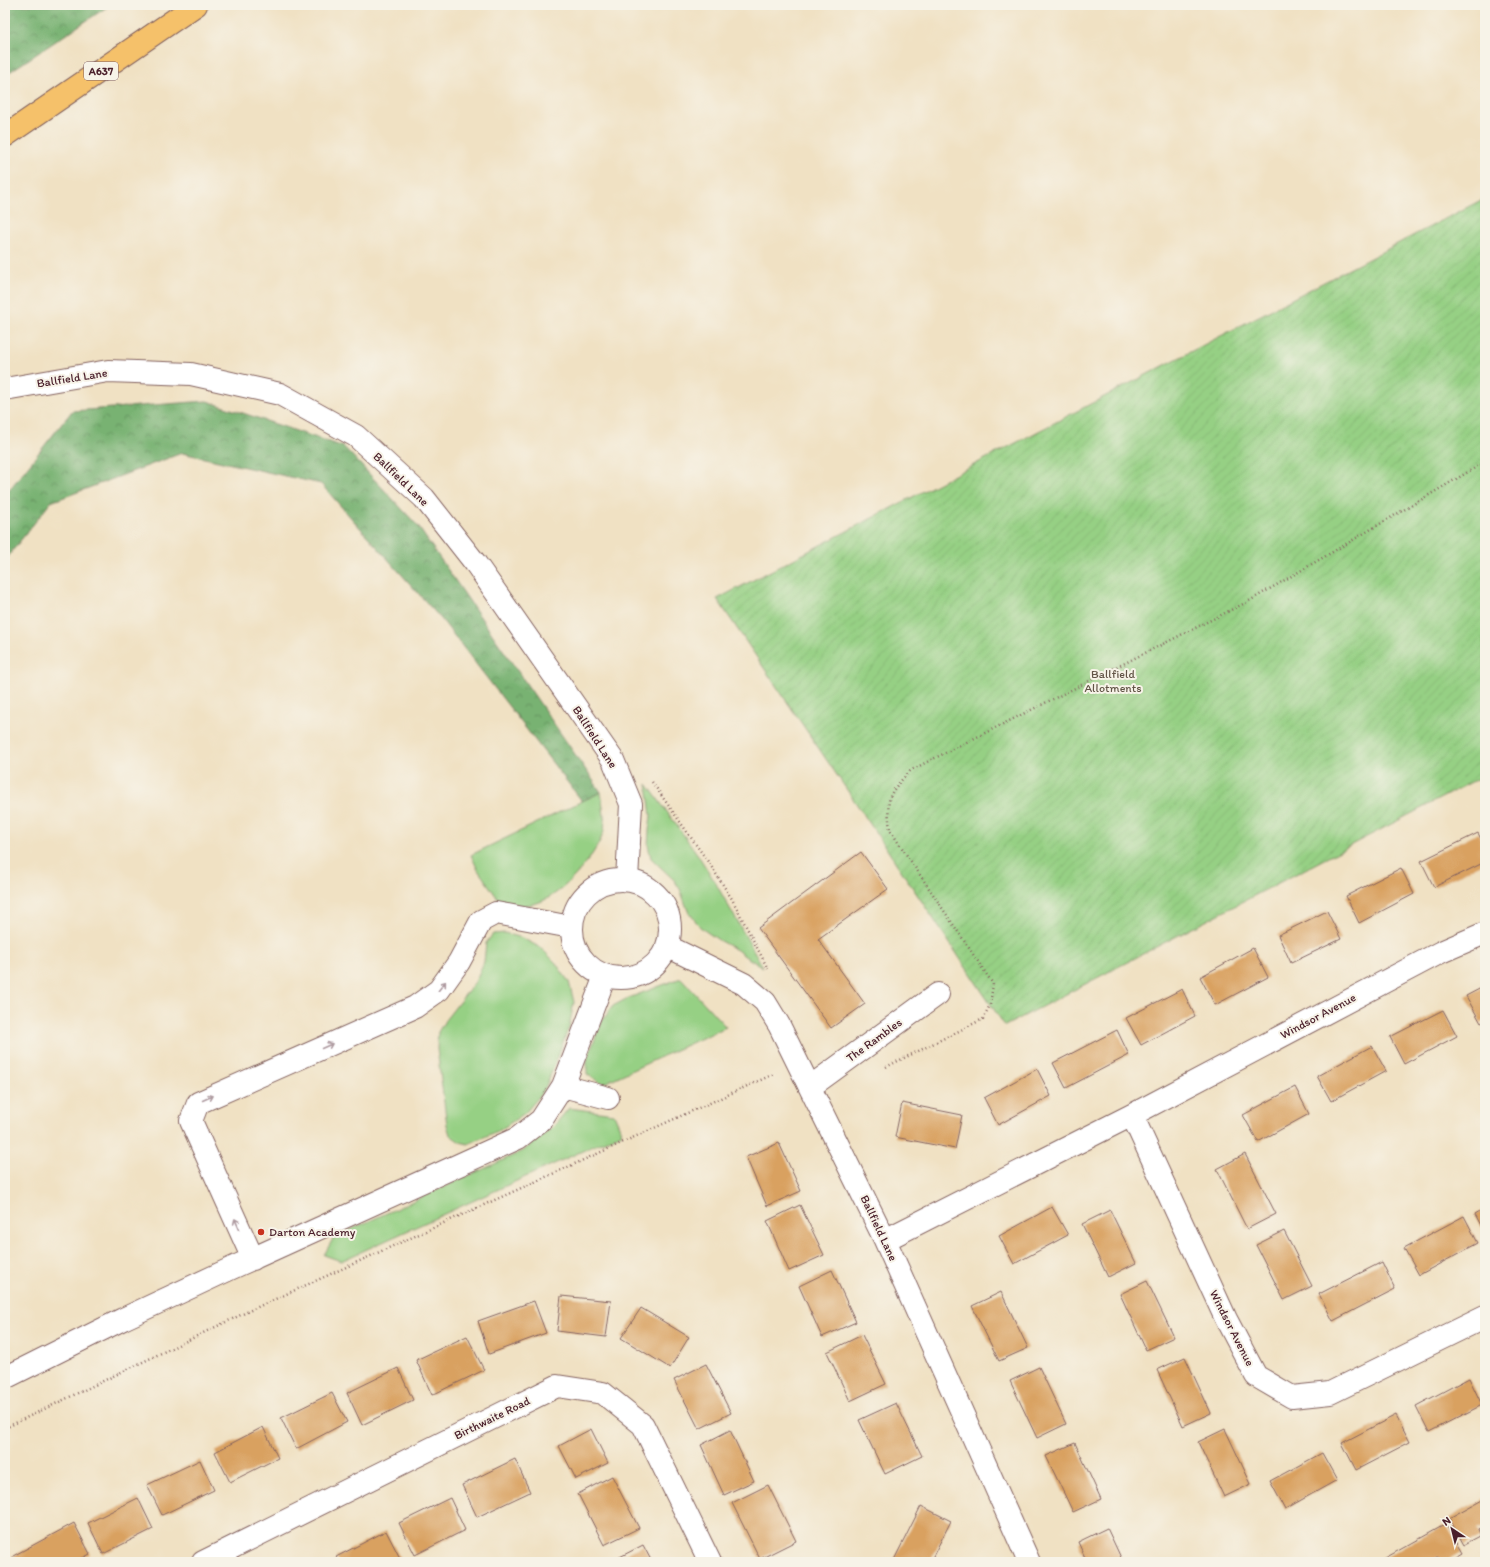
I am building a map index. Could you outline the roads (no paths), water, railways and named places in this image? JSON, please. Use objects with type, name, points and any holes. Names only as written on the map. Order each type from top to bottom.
[{"type":"highway","name":"A637","points":[[5,136],[196,5]]},
{"type":"street","name":"Ballfield Lane","points":[[5,390],[108,371],[192,374],[280,394],[356,436],[424,498],[476,564],[613,760],[631,804],[627,880]]},
{"type":"street","points":[[611,880],[627,880],[641,884],[654,892],[663,903],[668,916],[670,931],[667,946],[660,958],[649,969],[635,976],[620,978],[605,976],[591,969],[580,957],[573,943],[571,927],[575,911],[583,897],[595,886],[611,880]]},
{"type":"street","points":[[253,1259],[191,1121],[198,1103],[415,1007],[439,990],[459,962],[481,921],[496,913],[571,927]]},
{"type":"street","name":"Windsor Avenue","points":[[885,1240],[1132,1115],[1441,952],[1485,933]]},
{"type":"street","name":"Ballfield Lane","points":[[667,946],[744,984],[765,1002],[780,1025],[885,1240],[1029,1562]]},
{"type":"street","points":[[5,1378],[123,1319],[232,1268],[518,1138],[541,1120],[563,1086],[605,976]]},
{"type":"street","name":"The Rambles","points":[[810,1087],[938,994]]},
{"type":"street","points":[[563,1086],[608,1098]]},
{"type":"street","name":"Windsor Avenue","points":[[1132,1115],[1226,1319],[1256,1376],[1292,1397],[1330,1393],[1485,1316]]},
{"type":"street","name":"Birthwaite Road","points":[[203,1562],[557,1386],[603,1393],[643,1425],[710,1562]]},
{"type":"place","name":"Darton Academy","points":[[261,1232]]},
{"type":"park label","name":"Ballfield Allotments","points":[[1113,681]]}]
